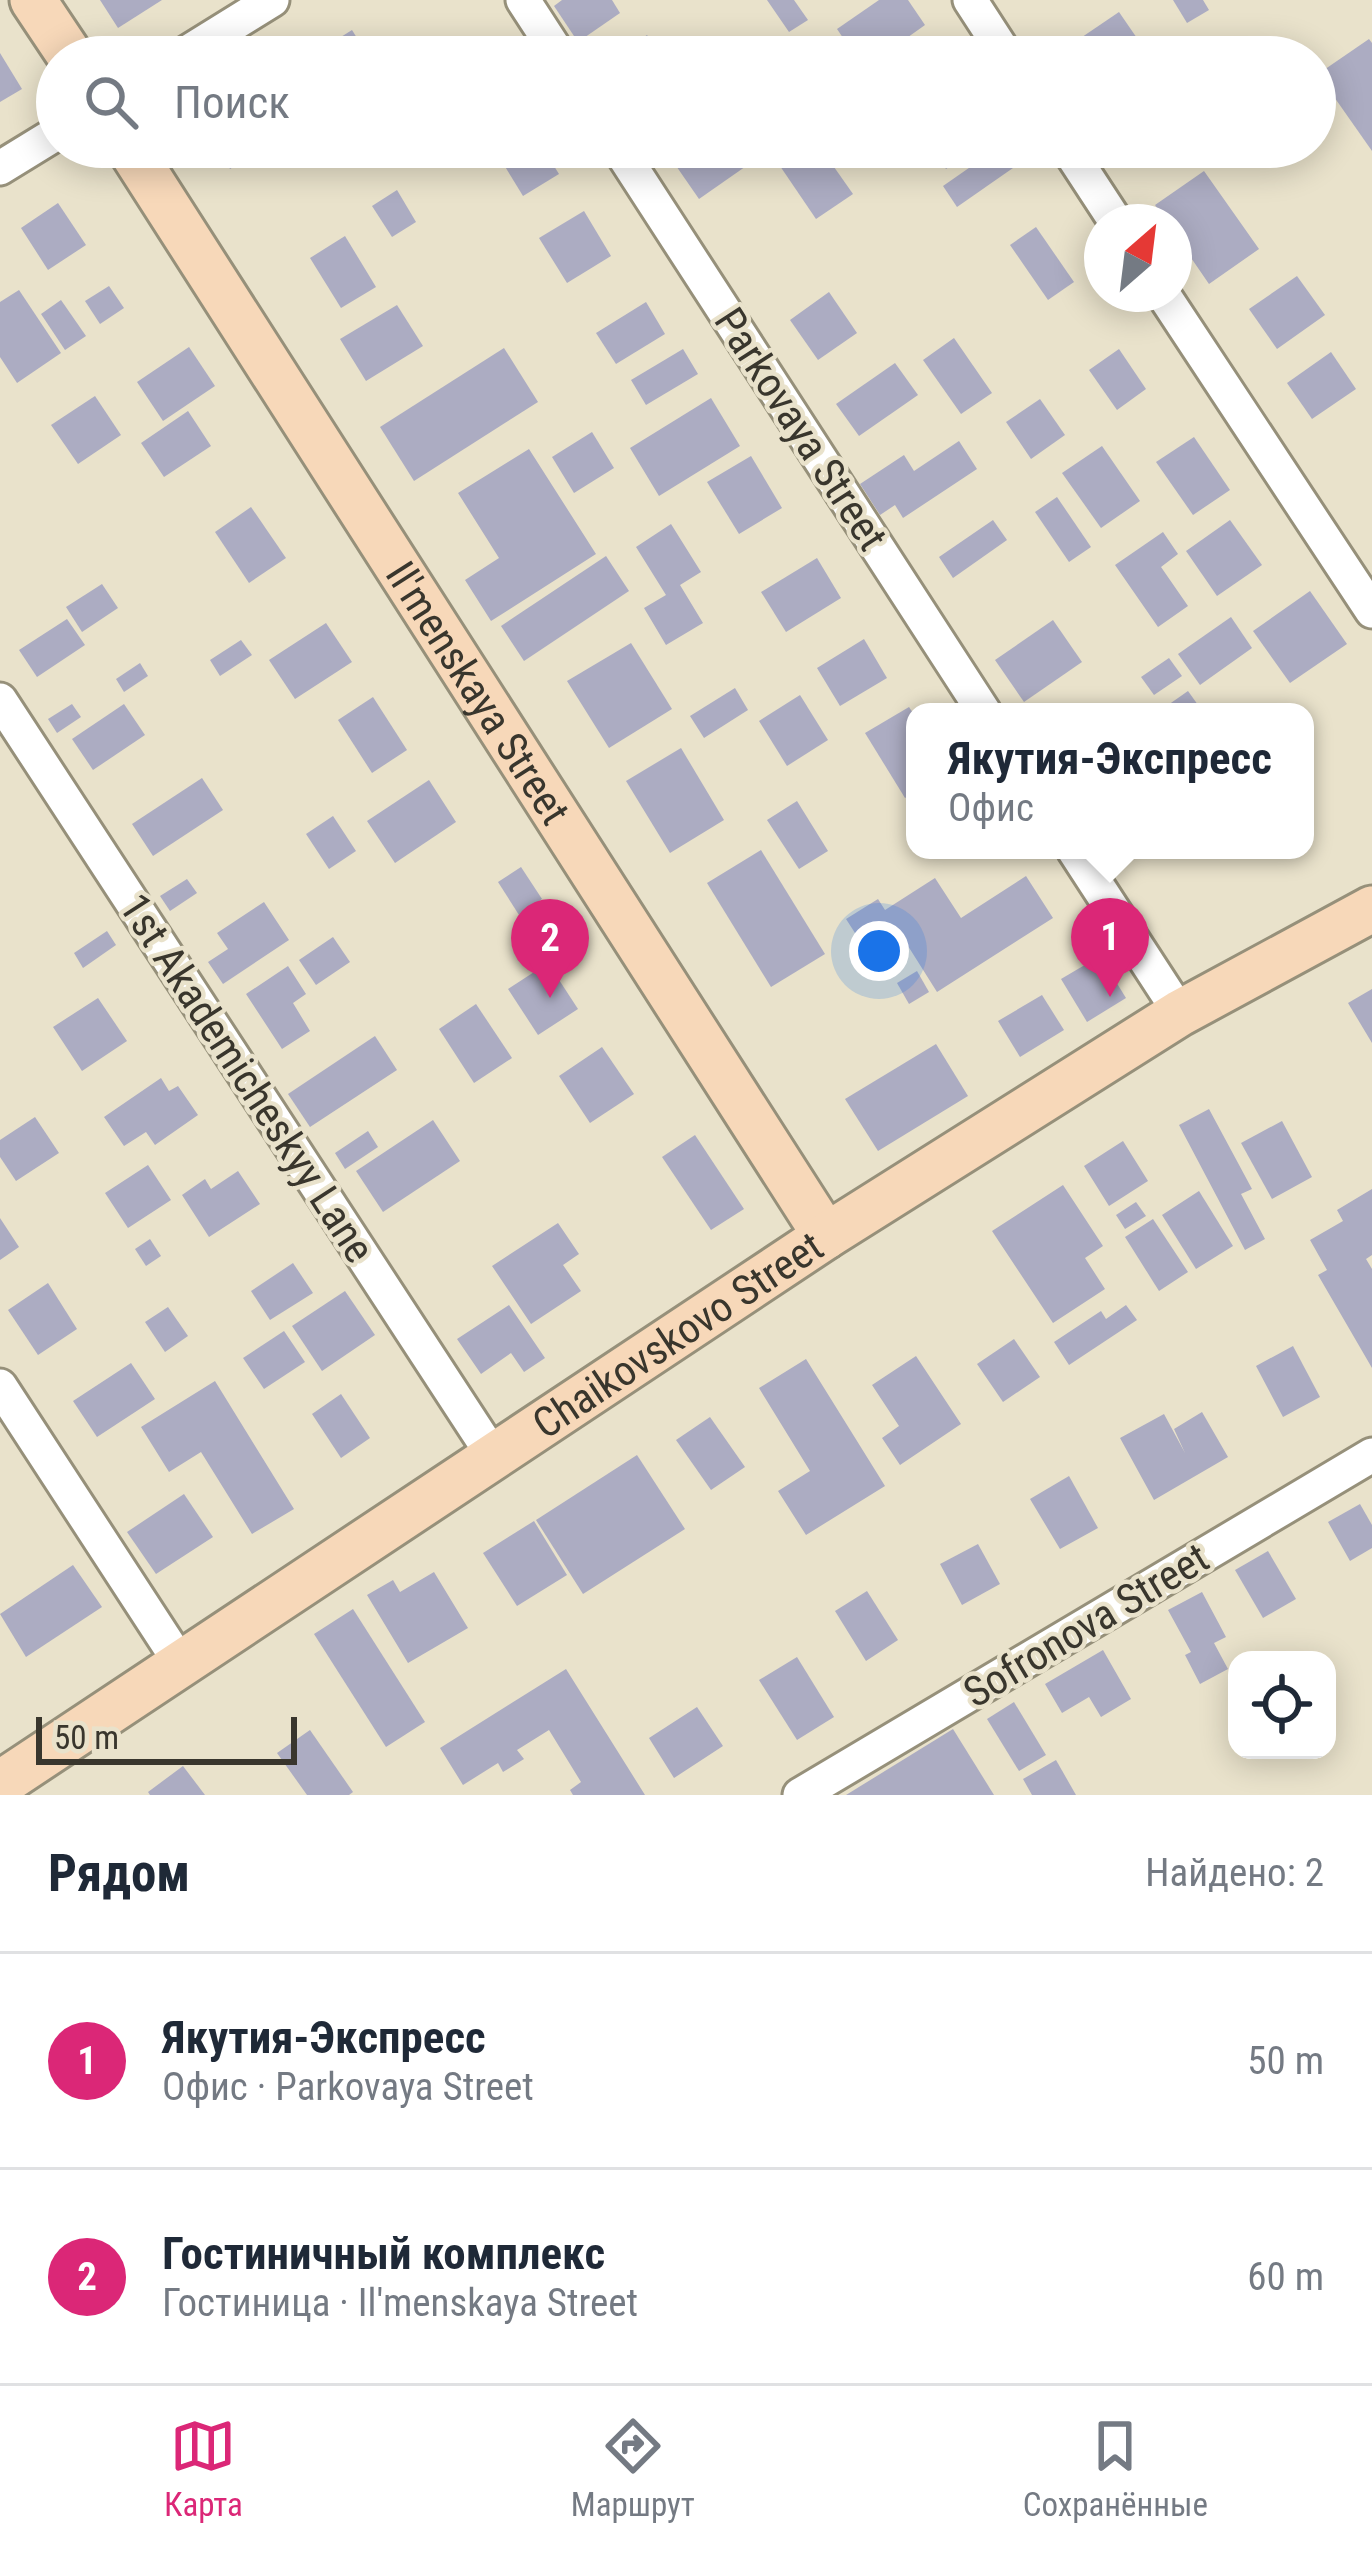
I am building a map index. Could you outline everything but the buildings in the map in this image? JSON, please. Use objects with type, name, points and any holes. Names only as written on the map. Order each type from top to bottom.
[{"type":"main road","points":[[33,0],[57,36]]},
{"type":"main road","name":"Il'menskaya Street","points":[[142,168],[826,1237]]},
{"type":"main road","name":"Chaikovskovo Street","points":[[0,1784],[826,1237],[1180,1013],[1372,909]]},
{"type":"street","points":[[214,36],[272,0]]},
{"type":"street","points":[[523,0],[546,36]]},
{"type":"street","points":[[970,0],[993,36]]},
{"type":"street","points":[[0,168],[36,146]]},
{"type":"street","name":"Parkovaya Street","points":[[632,168],[979,703]]},
{"type":"street","points":[[1080,168],[1104,204]]},
{"type":"street","points":[[1175,312],[1372,611]]},
{"type":"street","name":"1st Akademicheskyy Lane","points":[[0,700],[494,1457]]},
{"type":"street","points":[[1080,859],[1180,1013]]},
{"type":"street","points":[[0,1386],[181,1664]]},
{"type":"street","name":"Sofronova Street","points":[[800,1795],[1372,1454]]},
{"type":"place","name":"Якутия-Экспресс","points":[[1110,997]]},
{"type":"place","name":"Гостиничный комплекс","points":[[550,998]]}]
